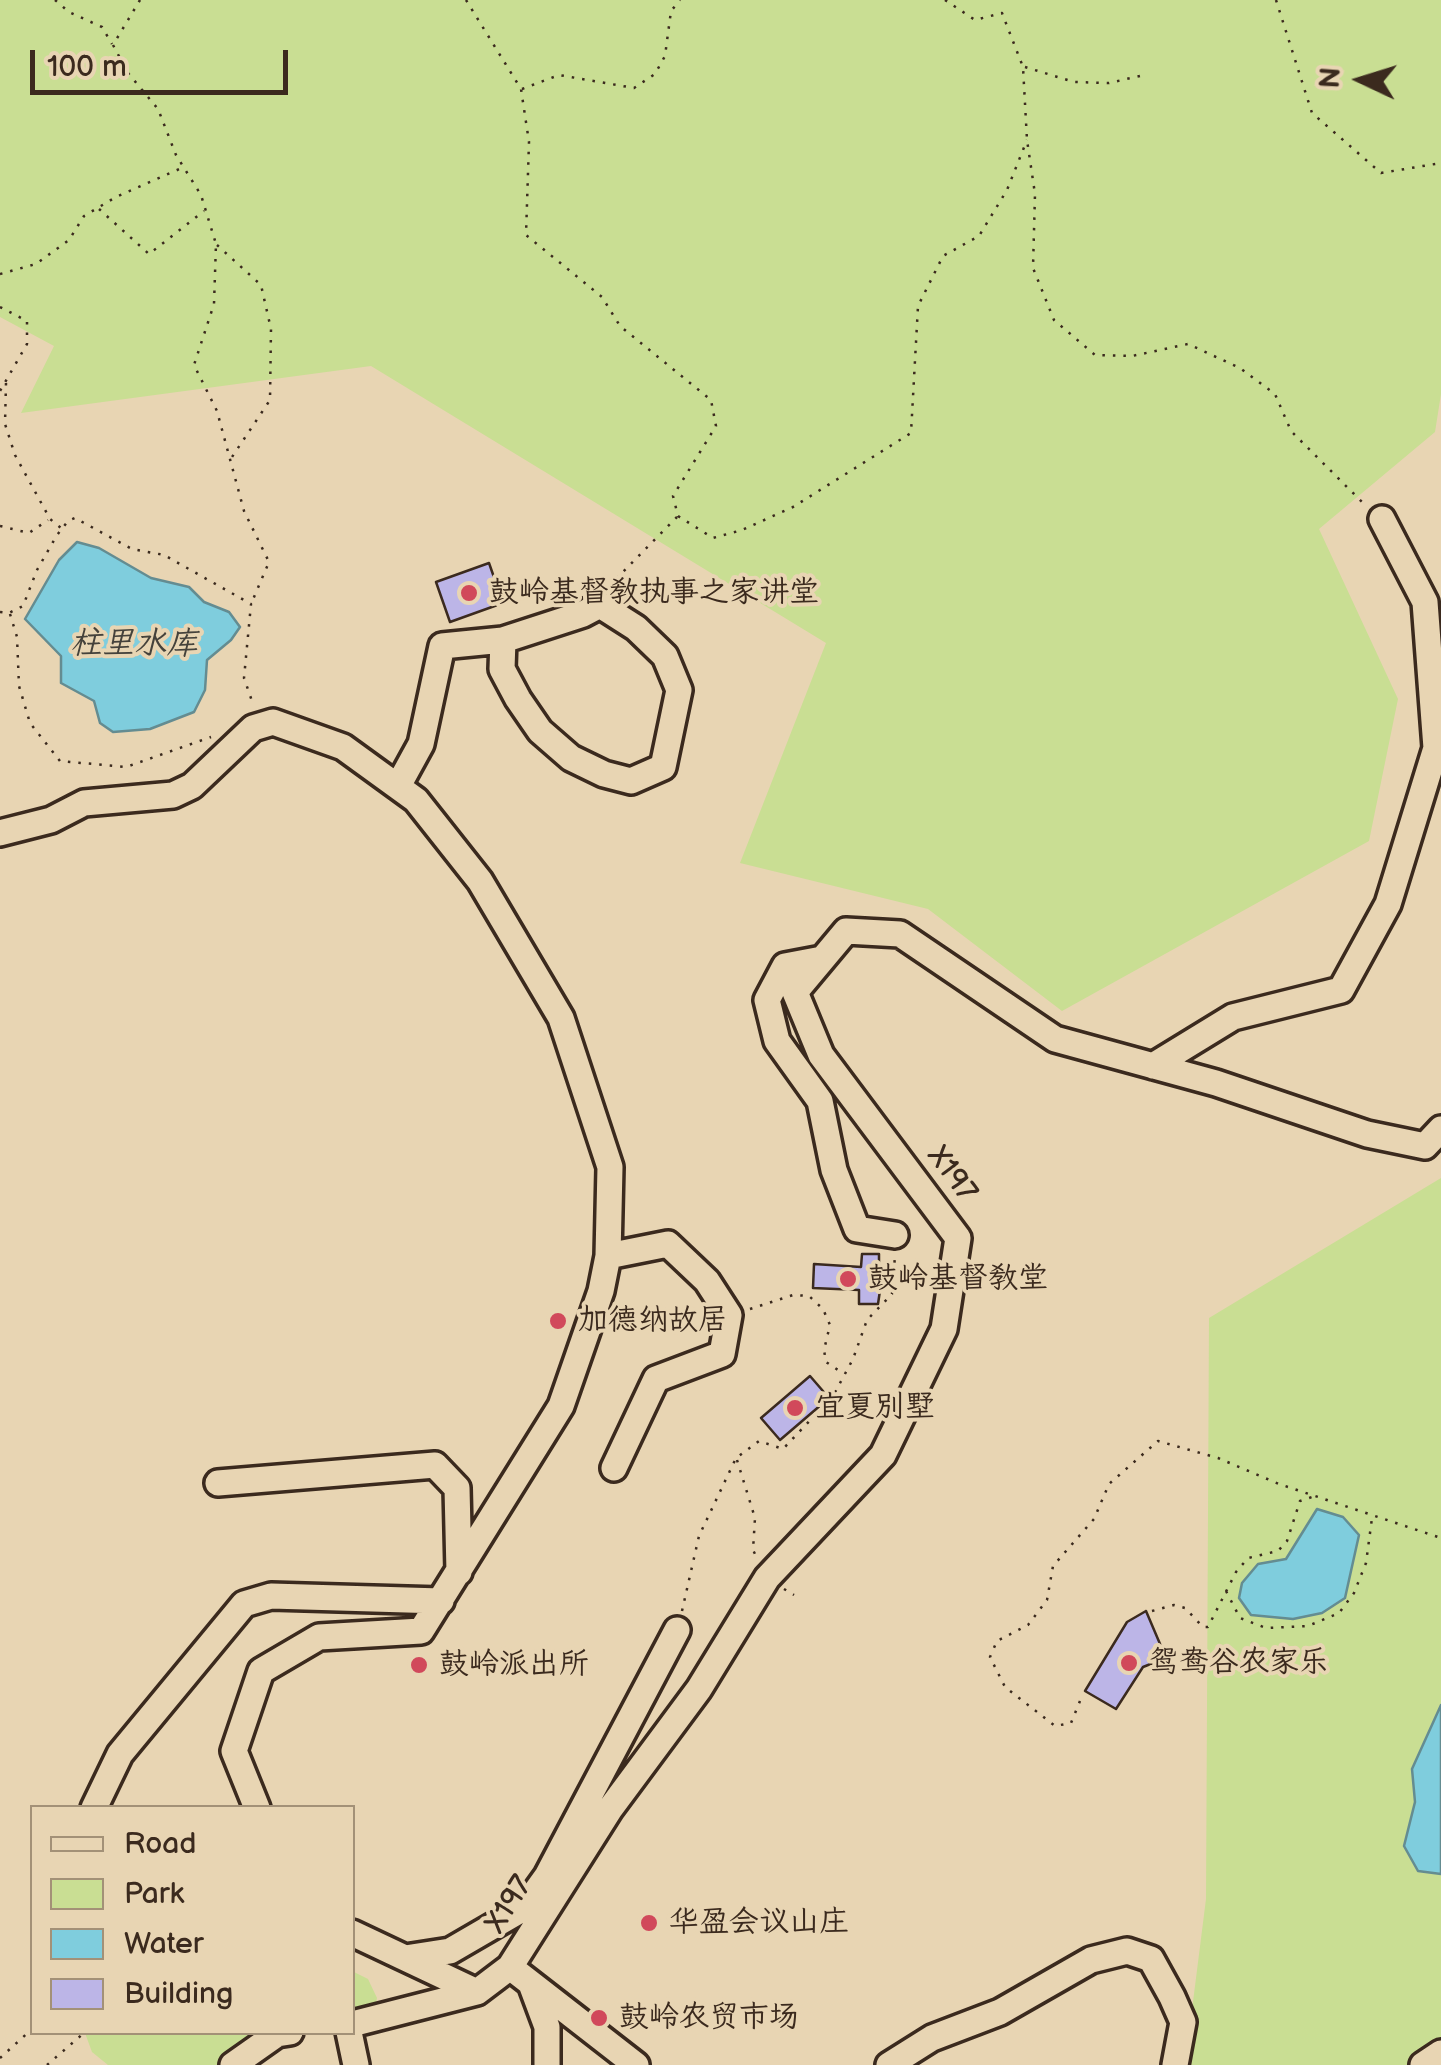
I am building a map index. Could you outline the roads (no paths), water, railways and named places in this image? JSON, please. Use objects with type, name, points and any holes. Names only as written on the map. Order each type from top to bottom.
[{"type":"street","points":[[1153,1066],[1233,1018],[1341,990],[1388,904],[1436,748],[1425,602],[1382,519]]},
{"type":"street","points":[[398,786],[421,744],[442,646],[503,640],[565,621],[600,605],[636,628],[665,656],[680,690],[663,767],[631,780],[604,774],[571,758],[540,732],[502,669],[503,640]]},
{"type":"street","points":[[0,833],[51,820],[84,802],[173,795],[192,786],[253,728],[264,724],[273,722],[343,748],[416,800],[480,881],[561,1018],[610,1167],[608,1256],[601,1292],[561,1406],[421,1632],[319,1638],[261,1671],[234,1751],[256,1805]]},
{"type":"street","name":"X197","points":[[355,2023],[477,1992],[510,1968],[610,1809],[699,1689],[767,1578],[883,1455],[944,1328],[958,1238],[821,1055],[795,992],[846,930],[900,934],[1055,1039],[1216,1083],[1367,1134],[1424,1146],[1441,1129]]},
{"type":"street","points":[[822,959],[786,966],[767,1000],[777,1041],[820,1101],[834,1170],[857,1229],[895,1235]]},
{"type":"street","points":[[608,1256],[668,1244],[706,1280],[729,1315],[722,1354],[656,1379],[614,1468]]},
{"type":"street","points":[[218,1484],[435,1465],[457,1488],[458,1572]]},
{"type":"street","points":[[95,1805],[120,1754],[244,1604],[270,1596],[440,1600]]},
{"type":"street","points":[[405,1958],[450,1951],[524,1908],[547,1876],[677,1630]]},
{"type":"street","points":[[538,1923],[547,1876]]},
{"type":"street","points":[[355,1935],[477,1992]]},
{"type":"street","points":[[889,2065],[932,2038],[1000,2012],[1090,1960],[1128,1951],[1150,1960],[1183,2022],[1175,2065]]},
{"type":"street","points":[[510,1968],[636,2065]]},
{"type":"street","points":[[531,1984],[547,2027],[548,2065]]},
{"type":"street","points":[[233,2065],[276,2035]]},
{"type":"street","points":[[350,2035],[356,2065]]},
{"type":"street","points":[[1422,2065],[1441,2053]]},
{"type":"water","name":"柱里水库","points":[[77,542],[99,548],[151,578],[189,587],[204,602],[229,612],[240,627],[207,660],[205,690],[194,712],[150,729],[113,732],[100,723],[94,701],[61,683],[61,656],[25,619],[59,560]]},
{"type":"water","points":[[1317,1509],[1343,1517],[1359,1535],[1345,1598],[1322,1613],[1293,1619],[1251,1615],[1239,1598],[1242,1583],[1258,1564],[1286,1559]]},
{"type":"water","points":[[1441,1705],[1441,1874],[1418,1871],[1404,1846],[1415,1802],[1412,1769]]},
{"type":"place","name":"鼓岭基督教执事之家讲堂","points":[[469,593]]},
{"type":"place","name":"鼓岭基督教堂","points":[[848,1279]]},
{"type":"place","name":"加德纳故居","points":[[558,1321]]},
{"type":"place","name":"宜夏别墅","points":[[795,1408]]},
{"type":"place","name":"鸳鸯谷农家乐","points":[[1129,1663]]},
{"type":"place","name":"鼓岭派出所","points":[[419,1665]]},
{"type":"place","name":"华盈会议山庄","points":[[649,1923]]},
{"type":"place","name":"鼓岭农贸市场","points":[[599,2018]]}]
